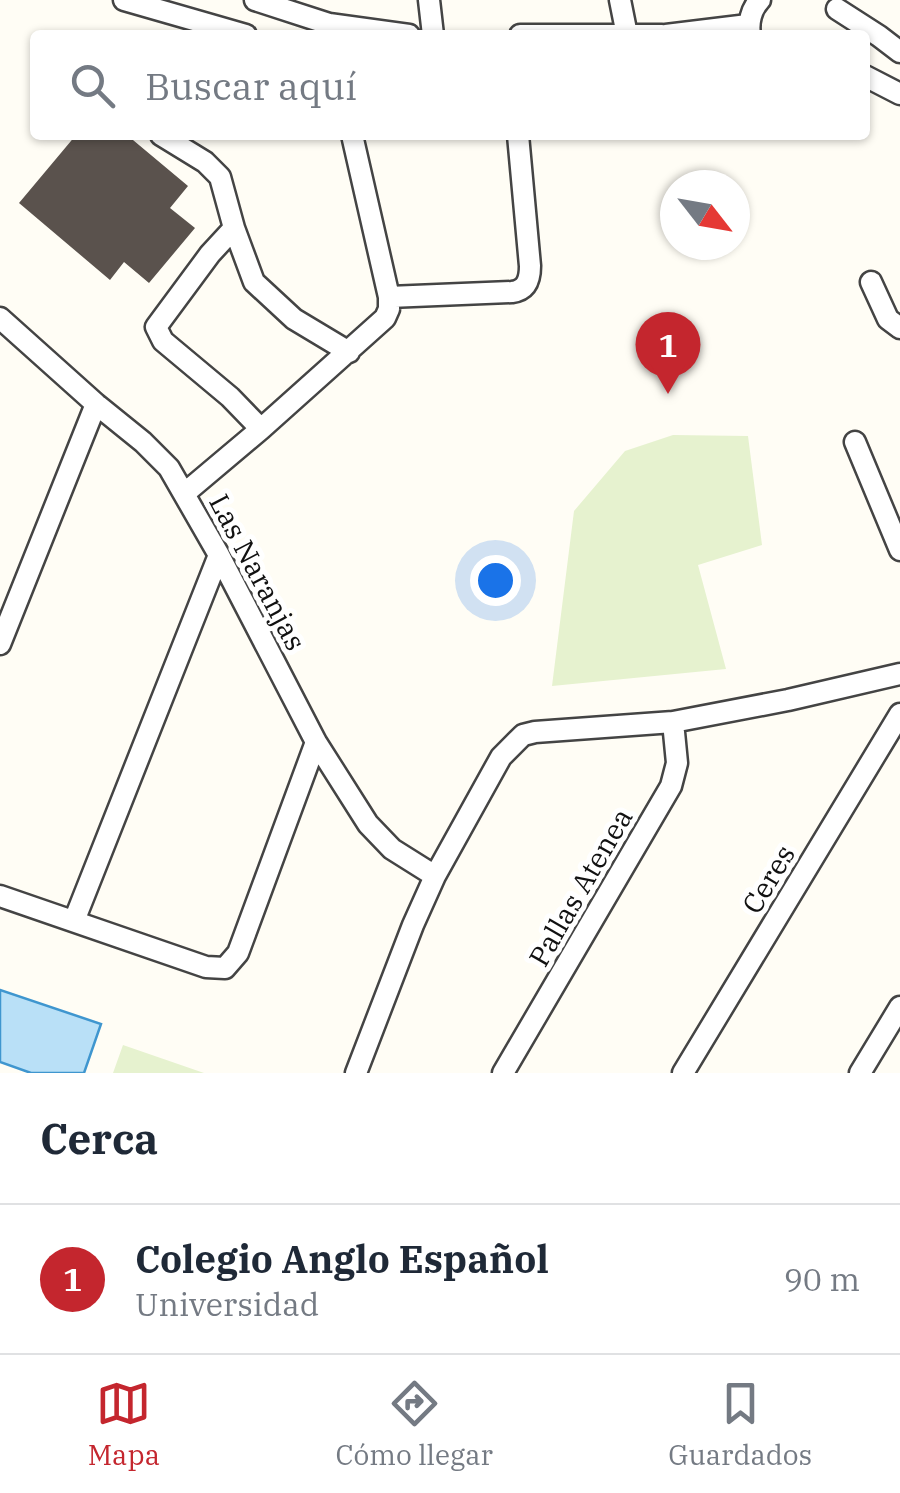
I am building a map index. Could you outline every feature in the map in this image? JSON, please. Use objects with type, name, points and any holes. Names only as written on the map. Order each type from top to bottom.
[{"type":"street","points":[[124,0],[229,30]]},
{"type":"street","points":[[255,0],[328,30]]},
{"type":"street","points":[[429,0],[432,30]]},
{"type":"street","points":[[620,0],[626,30]]},
{"type":"street","points":[[749,30],[760,0]]},
{"type":"street","points":[[834,5],[842,30]]},
{"type":"street","points":[[834,5],[900,52]]},
{"type":"street","points":[[870,79],[900,94]]},
{"type":"street","points":[[168,140],[205,162],[220,177],[254,282],[294,319],[349,352]]},
{"type":"street","points":[[185,493],[385,318],[389,296],[353,140]]},
{"type":"street","points":[[389,296],[519,291],[526,286],[530,266],[518,140]]},
{"type":"street","points":[[234,228],[156,327],[163,341],[230,397],[261,429]]},
{"type":"street","points":[[871,282],[888,319],[900,328]]},
{"type":"street","name":"Las Naranjas","points":[[0,318],[170,468],[316,742],[368,824],[392,850],[435,876]]},
{"type":"street","points":[[0,644],[96,404]]},
{"type":"street","points":[[855,442],[900,550]]},
{"type":"street","points":[[74,921],[219,554]]},
{"type":"street","points":[[356,1073],[435,876],[501,757],[523,735],[673,722],[900,674]]},
{"type":"street","name":"Ceres","points":[[682,1073],[900,714]]},
{"type":"street","name":"Pallas Atenea","points":[[503,1073],[671,786],[677,763],[673,722]]},
{"type":"street","points":[[0,896],[206,967],[225,968],[238,952],[316,742]]},
{"type":"street","points":[[860,1073],[900,1007]]},
{"type":"green space","points":[[673,435],[748,436],[762,545],[698,565],[726,669],[552,686],[574,511],[625,451]]},
{"type":"green space","points":[[123,1045],[204,1073],[113,1073]]},
{"type":"water","points":[[0,990],[101,1024],[84,1073],[31,1073],[0,1062]]},
{"type":"building","points":[[72,140],[133,140],[188,186],[170,208],[195,228],[149,283],[124,262],[110,280],[19,203]]},
{"type":"place","name":"Colegio Anglo Español","points":[[668,394]]}]
